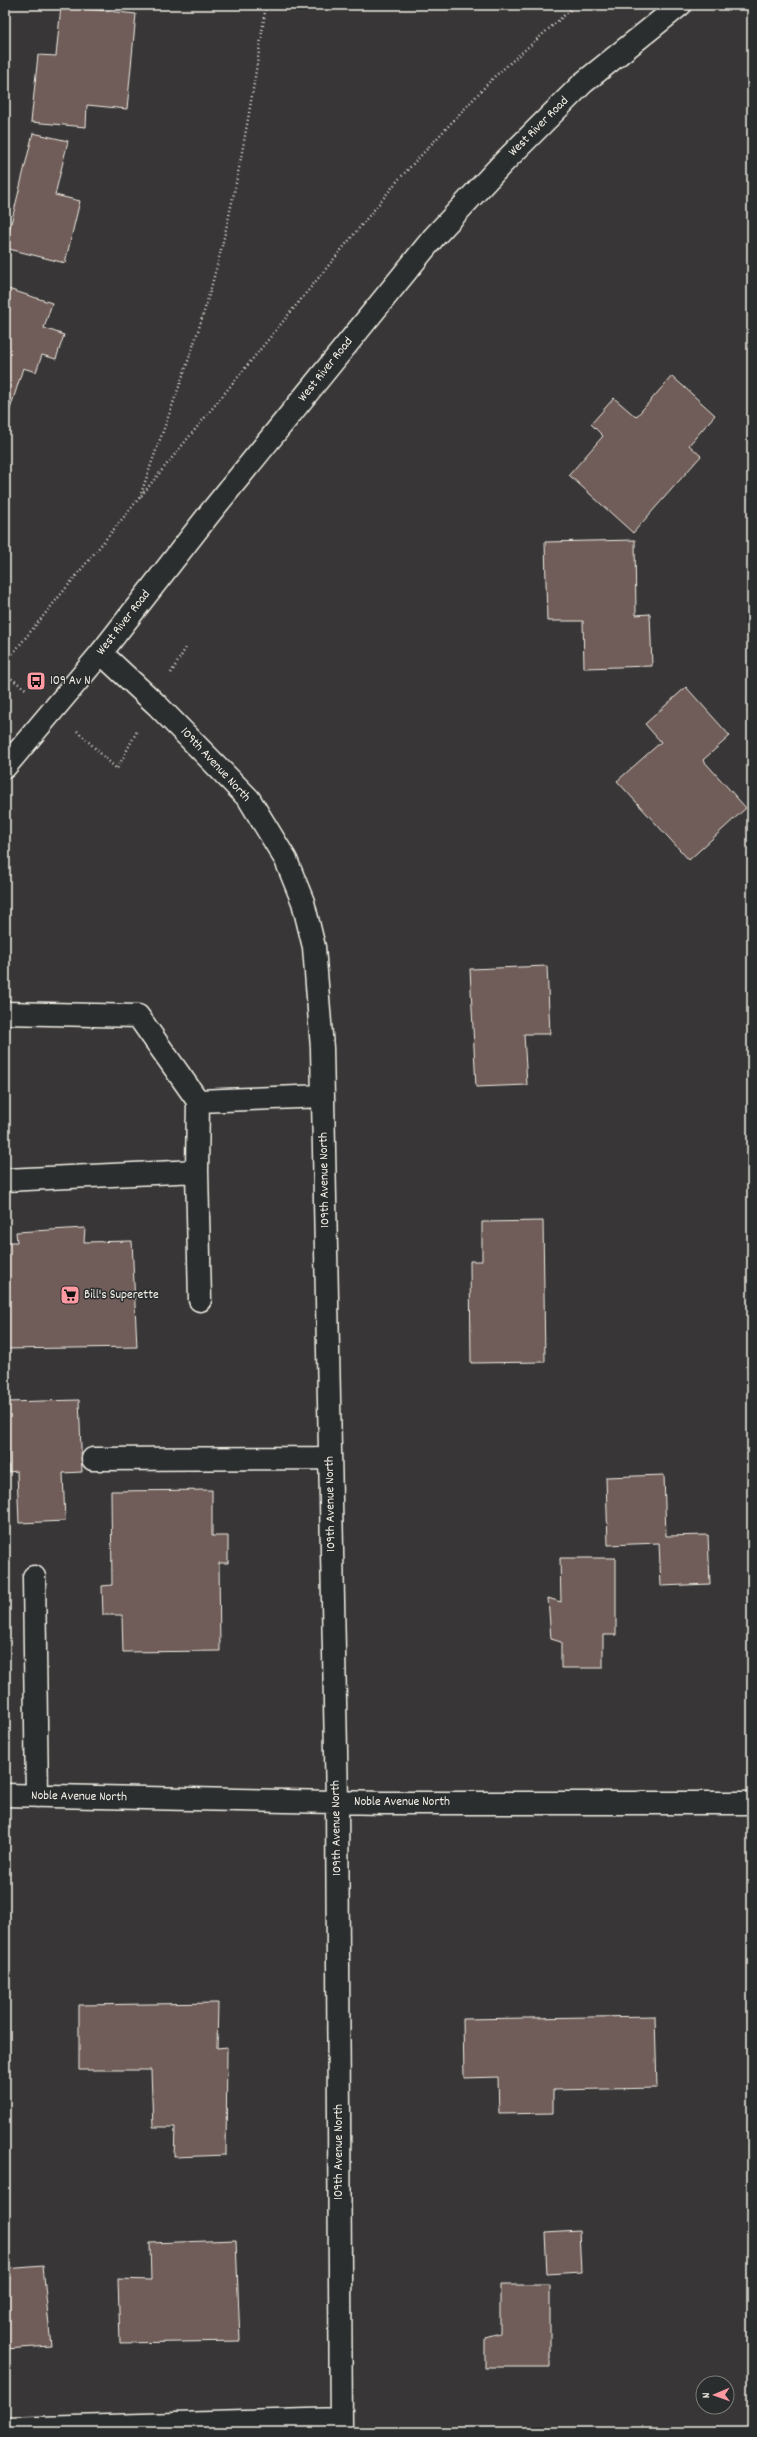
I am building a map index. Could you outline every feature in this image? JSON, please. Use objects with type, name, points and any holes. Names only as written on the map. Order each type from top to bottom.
[{"type":"street","name":"West River Road","points":[[5,767],[101,653],[210,513],[434,237],[501,165],[583,83],[680,5]]},
{"type":"street","name":"109th Avenue North","points":[[101,653],[158,706],[249,799],[286,860],[303,902],[314,947],[322,1048],[337,1802],[341,2425]]},
{"type":"street","points":[[5,1013],[138,1016],[198,1101],[197,1171],[200,1300]]},
{"type":"street","points":[[198,1101],[323,1096]]},
{"type":"street","points":[[5,1180],[197,1171]]},
{"type":"street","points":[[93,1460],[330,1458]]},
{"type":"street","points":[[34,1577],[37,1796]]},
{"type":"street","name":"Noble Avenue North","points":[[5,1795],[337,1802],[752,1803]]},
{"type":"street","points":[[5,2429],[341,2425]]},
{"type":"path","points":[[139,500],[206,306],[221,250],[234,196],[252,100],[266,5]]},
{"type":"path","points":[[5,663],[399,179],[494,77],[576,5]]},
{"type":"path","points":[[54,708],[117,768]]},
{"type":"building","points":[[61,6],[136,14],[127,109],[87,105],[86,127],[31,122],[38,55],[56,56]]},
{"type":"building","points":[[33,133],[68,141],[55,195],[80,201],[65,263],[5,248]]},
{"type":"building","points":[[5,288],[52,303],[44,328],[64,335],[56,359],[42,355],[36,372],[23,368],[6,422]]},
{"type":"building","points":[[752,373],[752,422],[750,422]]},
{"type":"building","points":[[672,376],[715,415],[689,445],[701,456],[633,533],[569,475],[603,436],[591,424],[614,398],[636,417]]},
{"type":"building","points":[[635,540],[636,615],[650,614],[652,666],[584,668],[583,621],[547,621],[545,542]]},
{"type":"building","points":[[686,687],[730,736],[703,760],[746,808],[689,860],[617,781],[661,742],[645,724]]},
{"type":"building","points":[[547,966],[550,1034],[524,1034],[527,1085],[476,1087],[470,969]]},
{"type":"building","points":[[543,1221],[545,1362],[471,1363],[470,1261],[482,1261],[482,1222]]},
{"type":"building","name":"Bill's Superette","points":[[85,1228],[84,1242],[132,1241],[137,1347],[5,1349],[5,1242],[17,1242],[16,1232]]},
{"type":"building","points":[[79,1400],[82,1472],[63,1473],[65,1521],[19,1523],[17,1471],[9,1472],[7,1402]]},
{"type":"building","points":[[664,1475],[666,1536],[708,1535],[710,1584],[661,1586],[659,1543],[608,1545],[606,1477]]},
{"type":"building","points":[[212,1490],[212,1536],[228,1536],[228,1563],[219,1563],[220,1651],[123,1652],[122,1615],[103,1615],[102,1586],[112,1585],[111,1491]]},
{"type":"building","points":[[560,1558],[616,1558],[616,1635],[603,1635],[603,1668],[561,1668],[561,1642],[551,1639],[548,1598],[561,1602]]},
{"type":"building","points":[[218,2003],[217,2048],[227,2047],[226,2155],[174,2157],[175,2127],[153,2127],[151,2070],[79,2070],[79,2005]]},
{"type":"building","points":[[655,2016],[657,2088],[553,2090],[553,2113],[499,2114],[498,2077],[464,2078],[463,2019]]},
{"type":"building","points":[[579,2231],[581,2272],[547,2274],[545,2233]]},
{"type":"building","points":[[236,2240],[240,2341],[120,2343],[118,2279],[151,2280],[150,2243]]},
{"type":"building","points":[[43,2266],[51,2346],[5,2349],[5,2269]]},
{"type":"building","points":[[500,2285],[550,2285],[550,2367],[485,2367],[485,2337],[500,2333]]},
{"type":"building","points":[[633,2430],[699,2430],[699,2432],[633,2432]]},
{"type":"place","name":"109 Av N","points":[[36,681]]},
{"type":"place","name":"Bill's Superette","points":[[70,1295]]}]
